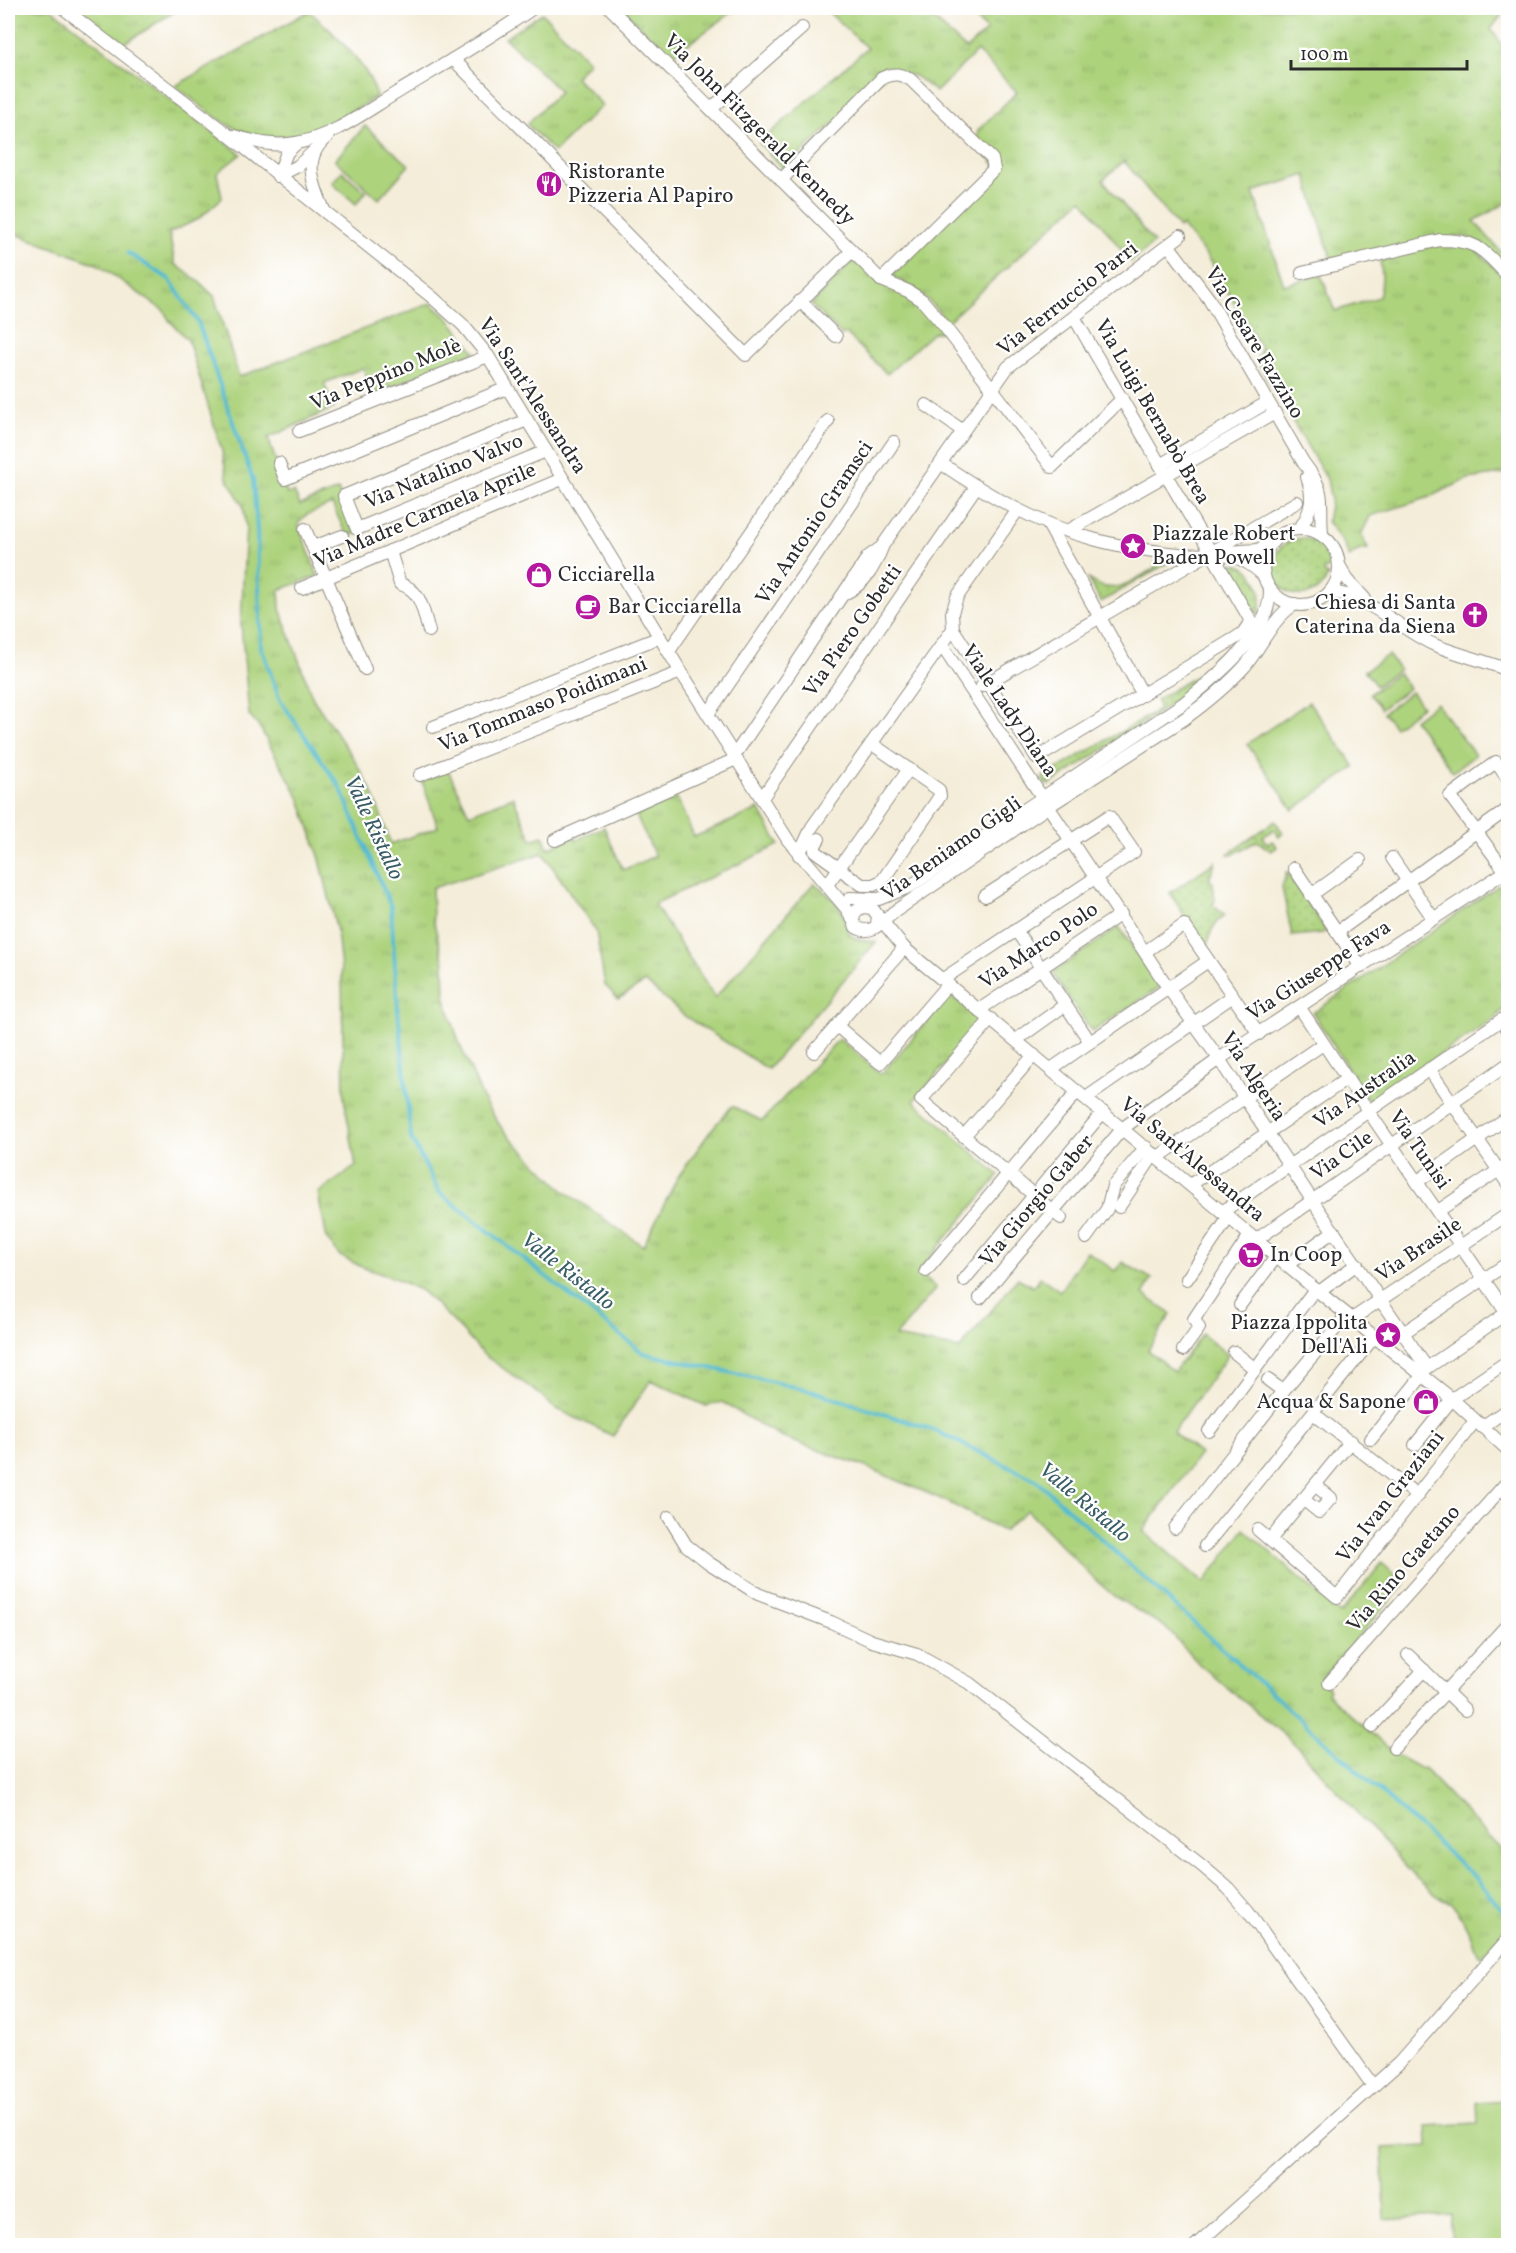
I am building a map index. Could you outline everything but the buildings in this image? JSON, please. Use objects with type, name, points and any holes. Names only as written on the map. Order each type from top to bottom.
[{"type":"street","name":"Via Sant'Alessandra","points":[[63,8],[326,212],[432,297],[463,325],[488,356],[681,672],[788,840],[827,885]]},
{"type":"street","points":[[226,133],[254,142],[276,145],[316,138],[453,59],[533,8]]},
{"type":"street","name":"Via John Fitzgerald Kennedy","points":[[610,8],[881,280]]},
{"type":"street","points":[[711,109],[802,28]]},
{"type":"street","points":[[453,59],[746,355],[852,251]]},
{"type":"street","points":[[781,180],[882,78],[891,74],[903,75],[911,80],[992,159],[994,169],[881,280],[908,291],[922,300],[1052,466],[1122,399]]},
{"type":"street","points":[[278,176],[298,166],[340,126]]},
{"type":"street","points":[[278,176],[287,152],[297,143]]},
{"type":"street","points":[[314,151],[311,168],[314,188],[326,212]]},
{"type":"street","name":"Via Ferruccio Parri","points":[[735,758],[844,594],[860,586],[884,545],[1008,368],[1180,236]]},
{"type":"street","points":[[1302,273],[1440,240],[1457,240],[1472,243],[1484,250],[1509,276]]},
{"type":"street","name":"Via Cesare Fazzino","points":[[1169,246],[1209,299],[1303,462]]},
{"type":"street","points":[[800,301],[836,336]]},
{"type":"street","name":"Via Luigi Bernabò Brea","points":[[1074,317],[1251,621],[1243,633],[1143,695]]},
{"type":"street","name":"Via Peppino Molè","points":[[299,431],[488,356]]},
{"type":"street","points":[[279,463],[285,479],[507,388]]},
{"type":"street","points":[[1068,531],[1268,402]]},
{"type":"street","points":[[926,405],[963,431]]},
{"type":"street","points":[[1163,470],[1275,413]]},
{"type":"street","name":"Via Natalino Valvo","points":[[527,420],[344,496],[357,529],[546,451]]},
{"type":"street","points":[[669,651],[828,421]]},
{"type":"street","name":"Via Antonio Gramsci","points":[[708,714],[894,442]]},
{"type":"street","points":[[1300,528],[1306,519],[1312,500],[1312,491],[1303,462]]},
{"type":"street","points":[[1303,462],[1315,477],[1322,497],[1322,534]]},
{"type":"street","points":[[942,464],[1017,511],[1068,531],[1122,547],[1182,554],[1214,554],[1257,550],[1269,545],[1283,533],[1300,528],[1311,530],[1322,534],[1334,548],[1339,565],[1347,579],[1372,607]]},
{"type":"street","name":"Via Madre Carmela Aprile","points":[[302,588],[562,479]]},
{"type":"street","name":"Via Piero Gobetti","points":[[762,798],[976,487]]},
{"type":"street","points":[[973,691],[1214,554],[1297,502]]},
{"type":"street","points":[[1017,511],[957,597],[952,613],[954,629],[1037,758],[1143,695],[1048,524]]},
{"type":"street","points":[[305,529],[365,669]]},
{"type":"street","points":[[313,547],[342,536]]},
{"type":"street","points":[[1269,545],[1263,560],[1264,576],[1270,590],[1277,597],[1295,604],[1307,604],[1329,593],[1335,585],[1339,565]]},
{"type":"street","points":[[390,551],[400,584],[410,587],[418,596],[429,631]]},
{"type":"street","points":[[1214,554],[1249,562],[1264,576]]},
{"type":"street","points":[[1046,801],[1212,681],[1239,653],[1255,632],[1267,612],[1270,590]]},
{"type":"street","points":[[1329,593],[1347,594],[1436,645],[1509,670]]},
{"type":"street","points":[[1046,801],[1206,703],[1245,666],[1279,616],[1295,604]]},
{"type":"street","points":[[799,855],[812,827],[954,629]]},
{"type":"street","points":[[433,728],[660,637]]},
{"type":"street","name":"Viale Lady Diana","points":[[942,646],[1046,801]]},
{"type":"street","name":"Via Tommaso Poidimani","points":[[420,775],[681,672]]},
{"type":"street","points":[[819,839],[815,845],[815,851],[862,885],[873,885],[882,881],[940,796],[939,790],[872,744]]},
{"type":"street","points":[[555,840],[735,758]]},
{"type":"street","points":[[1507,871],[1450,796],[1496,762],[1509,779]]},
{"type":"street","points":[[827,885],[909,769]]},
{"type":"street","name":"Via Algeria","points":[[1046,801],[1169,989],[1219,1059],[1403,1332],[1422,1372]]},
{"type":"street","name":"Via Beniamo Gigli","points":[[850,898],[879,898],[909,887],[1046,801]]},
{"type":"street","name":"Via Beniamo Gigli","points":[[875,919],[894,912],[1046,801]]},
{"type":"street","points":[[1337,932],[1509,809]]},
{"type":"street","points":[[837,1026],[880,1063],[945,982],[1016,930],[1134,852],[1109,816],[984,896]]},
{"type":"street","points":[[788,840],[812,827]]},
{"type":"street","points":[[1392,858],[1433,918]]},
{"type":"street","points":[[1311,895],[1360,860]]},
{"type":"street","points":[[1294,868],[1361,967]]},
{"type":"street","name":"Via Giuseppe Fava","points":[[1123,1128],[1219,1059],[1507,871]]},
{"type":"street","points":[[827,885],[850,898],[904,948]]},
{"type":"street","points":[[827,885],[856,927],[875,919],[909,887]]},
{"type":"street","points":[[853,920],[859,908],[875,919],[904,948]]},
{"type":"street","points":[[892,935],[890,927],[894,912]]},
{"type":"street","name":"Via Marco Polo","points":[[979,1010],[1121,914]]},
{"type":"street","points":[[1146,951],[1184,925],[1259,1034]]},
{"type":"street","points":[[1016,930],[1089,1042]]},
{"type":"street","name":"Via Sant'Alessandra","points":[[904,948],[1276,1257],[1374,1337],[1422,1372],[1509,1450]]},
{"type":"street","points":[[814,1052],[904,948]]},
{"type":"street","points":[[1051,1069],[1208,961]]},
{"type":"street","points":[[926,1271],[1008,1174],[1082,1094],[1194,1024],[1233,996]]},
{"type":"street","points":[[1016,1040],[1065,1005]]},
{"type":"street","name":"Via Tunisi","points":[[1300,1008],[1368,1112],[1508,1313]]},
{"type":"street","points":[[991,1019],[921,1100],[1056,1214]]},
{"type":"street","name":"Via Australia","points":[[1226,1214],[1289,1166],[1429,1069],[1505,1025]]},
{"type":"street","points":[[1086,1238],[1107,1209],[1113,1186],[1152,1153],[1245,1098],[1323,1044]]},
{"type":"street","points":[[964,1136],[1034,1055]]},
{"type":"street","name":"Via Cile","points":[[1253,1237],[1312,1200],[1509,1064]]},
{"type":"street","points":[[1429,1069],[1476,1139],[1504,1167],[1509,1184]]},
{"type":"street","points":[[1190,1185],[1347,1079]]},
{"type":"street","points":[[964,1280],[1103,1112]]},
{"type":"street","points":[[1418,1181],[1509,1117]]},
{"type":"street","name":"Via Giorgio Gaber","points":[[980,1298],[1056,1214],[1123,1128]]},
{"type":"street","points":[[1119,1207],[1152,1153]]},
{"type":"street","points":[[1438,1211],[1504,1167]]},
{"type":"street","points":[[1186,1279],[1226,1214]]},
{"type":"street","name":"Via Brasile","points":[[1175,1528],[1283,1391],[1350,1317],[1380,1300],[1509,1214]]},
{"type":"street","points":[[1287,1265],[1334,1231]]},
{"type":"street","points":[[1183,1350],[1199,1328],[1194,1319],[1253,1237]]},
{"type":"street","points":[[1240,1305],[1276,1257]]},
{"type":"street","points":[[1403,1332],[1509,1263]]},
{"type":"street","points":[[1209,1431],[1317,1290],[1357,1264]]},
{"type":"street","points":[[1371,1439],[1422,1372],[1508,1313]]},
{"type":"street","points":[[1205,1546],[1374,1337]]},
{"type":"street","points":[[1234,1352],[1255,1369]]},
{"type":"street","points":[[1415,1445],[1452,1399],[1509,1361]]},
{"type":"street","points":[[1268,1380],[1283,1391]]},
{"type":"street","name":"Via Ivan Graziani","points":[[1270,1540],[1337,1597],[1478,1424],[1509,1409]]},
{"type":"street","points":[[1313,1413],[1418,1496]]},
{"type":"street","points":[[1258,1530],[1270,1540],[1351,1441]]},
{"type":"street","name":"Via Rino Gaetano","points":[[1329,1683],[1509,1481]]},
{"type":"street","points":[[1304,1499],[1319,1512],[1331,1498],[1315,1485]]},
{"type":"street","points":[[669,1517],[686,1545],[709,1563],[758,1594],[873,1641],[917,1654],[969,1683],[1201,1864],[1228,1888],[1248,1911],[1373,2086]]},
{"type":"street","points":[[1394,1748],[1507,1629]]},
{"type":"street","points":[[1408,1655],[1465,1710]]},
{"type":"street","points":[[1372,1726],[1424,1670]]},
{"type":"street","points":[[1195,2246],[1407,2054],[1509,1939]]},
{"type":"green space","points":[[8,8],[50,8],[241,154],[217,173],[222,198],[198,219],[169,233],[175,264],[214,296],[239,377],[431,303],[450,320],[475,352],[374,394],[363,368],[324,383],[334,408],[268,438],[287,494],[294,492],[300,505],[338,490],[356,534],[348,538],[332,504],[306,515],[298,524],[318,576],[279,590],[280,609],[313,699],[352,756],[372,791],[391,844],[438,827],[422,781],[448,770],[469,814],[513,797],[532,840],[543,836],[548,848],[575,836],[576,840],[604,827],[623,870],[655,856],[636,815],[677,798],[694,837],[759,809],[779,845],[654,904],[715,998],[814,883],[839,906],[850,935],[876,942],[768,1069],[686,1017],[645,982],[618,999],[605,985],[596,931],[543,853],[432,888],[433,919],[444,963],[445,999],[460,1045],[485,1103],[503,1130],[563,1190],[643,1246],[678,1177],[712,1129],[732,1106],[762,1121],[839,1039],[881,1074],[950,995],[982,1021],[914,1101],[999,1175],[918,1272],[936,1288],[895,1337],[960,1349],[1018,1278],[1033,1287],[1040,1277],[1060,1291],[1087,1251],[1115,1271],[1122,1262],[1152,1279],[1143,1294],[1171,1314],[1148,1350],[1174,1372],[1202,1334],[1228,1355],[1173,1432],[1200,1454],[1143,1531],[1204,1583],[1244,1529],[1340,1614],[1382,1563],[1405,1584],[1321,1679],[1329,1689],[1327,1693],[1394,1754],[1423,1768],[1508,1857],[1508,1926],[1481,1957],[1461,1916],[1452,1904],[1436,1895],[1416,1878],[1294,1743],[1199,1664],[1165,1627],[1115,1597],[1092,1577],[1027,1510],[1003,1531],[946,1501],[866,1467],[781,1437],[722,1402],[706,1406],[651,1380],[613,1436],[553,1407],[541,1395],[484,1355],[422,1291],[340,1256],[327,1239],[318,1193],[356,1166],[344,1098],[342,977],[337,931],[320,859],[300,799],[260,728],[249,715],[241,623],[246,526],[243,506],[227,478],[222,451],[188,340],[169,320],[164,311],[97,264],[8,231]]},
{"type":"green space","points":[[73,8],[180,8],[122,45]]},
{"type":"green space","points":[[622,8],[738,8],[670,57]]},
{"type":"green space","points":[[824,8],[922,8],[966,49],[987,30],[965,8],[1507,8],[1491,29],[1508,54],[1508,202],[1474,221],[1508,260],[1508,269],[1480,243],[1466,237],[1456,236],[1350,258],[1331,258],[1306,175],[1253,192],[1284,285],[1321,275],[1335,311],[1379,297],[1382,279],[1380,261],[1439,245],[1462,243],[1470,246],[1508,281],[1508,473],[1468,479],[1427,498],[1370,516],[1361,535],[1368,549],[1357,551],[1349,557],[1344,544],[1327,521],[1331,500],[1327,479],[1257,361],[1261,348],[1206,255],[1182,226],[1179,228],[1124,161],[1103,180],[1154,243],[1131,262],[1082,199],[947,322],[922,295],[891,276],[999,171],[977,137],[978,130],[1017,92],[977,51],[936,92],[915,76],[891,70],[784,169],[759,143],[867,48]]},
{"type":"green space","points":[[309,11],[339,39],[359,62],[373,86],[376,97],[322,127],[286,137],[267,137],[247,133],[227,124],[175,86]]},
{"type":"green space","points":[[542,13],[589,62],[575,77],[602,105],[554,152],[527,124],[560,91],[505,38]]},
{"type":"green space","points":[[365,126],[409,165],[379,199],[335,160]]},
{"type":"green space","points":[[342,171],[366,192],[356,204],[332,183]]},
{"type":"green space","points":[[851,262],[856,262],[918,304],[945,332],[934,332],[887,374],[846,333],[842,335],[811,305]]},
{"type":"green space","points":[[1303,538],[1322,548],[1329,562],[1329,568],[1324,570],[1324,573],[1328,575],[1319,589],[1313,593],[1296,595],[1285,590],[1278,582],[1274,572],[1274,560],[1279,550],[1288,542]]},
{"type":"green space","points":[[1156,562],[1168,563],[1101,602],[1087,578],[1105,587],[1122,586],[1155,568]]},
{"type":"green space","points":[[1236,564],[1250,572],[1258,585],[1261,601],[1257,616],[1228,565]]},
{"type":"green space","points":[[1235,646],[1193,686],[1147,721],[1049,785],[1043,782],[1043,777],[1157,711],[1159,706],[1156,700],[1213,666],[1214,657]]},
{"type":"green space","points":[[1388,655],[1399,669],[1376,686],[1365,671]]},
{"type":"green space","points":[[1398,673],[1409,688],[1381,709],[1370,694]]},
{"type":"green space","points":[[1411,692],[1422,706],[1395,727],[1383,713]]},
{"type":"green space","points":[[1309,702],[1355,767],[1293,810],[1247,744]]},
{"type":"green space","points":[[1436,703],[1475,755],[1453,772],[1414,720]]},
{"type":"green space","points":[[1275,821],[1283,833],[1279,837],[1274,829],[1263,837],[1268,844],[1272,841],[1277,847],[1271,851],[1257,841],[1232,855],[1228,854]]},
{"type":"green space","points":[[1215,862],[1209,879],[1213,883],[1215,901],[1212,905],[1225,915],[1212,930],[1207,951],[1170,893]]},
{"type":"green space","points":[[1287,872],[1326,930],[1323,933],[1292,936],[1282,887]]},
{"type":"green space","points":[[1508,879],[1508,1018],[1502,1010],[1496,1018],[1369,1102],[1313,1013]]},
{"type":"green space","points":[[1119,927],[1160,987],[1092,1032],[1052,973]]},
{"type":"green space","points":[[1508,2100],[1508,2245],[1451,2245],[1452,2215],[1385,2220],[1382,2148],[1428,2146],[1427,2126],[1478,2123],[1477,2102]]},
{"type":"waterway","name":"Valle Ristallo","points":[[128,253],[169,279],[198,322],[253,480],[261,647],[280,700],[340,787],[391,907],[398,1011],[411,1138],[439,1192],[643,1353],[809,1390],[934,1430],[1036,1480],[1477,1879],[1508,1918]]},
{"type":"place","name":"Ristorante Pizzeria Al Papiro","points":[[549,184]]},
{"type":"place","name":"Piazzale Robert Baden Powell","points":[[1133,546]]},
{"type":"place","name":"Cicciarella","points":[[539,575]]},
{"type":"place","name":"Bar Cicciarella","points":[[588,607]]},
{"type":"place","name":"Chiesa di Santa Caterina da Siena","points":[[1475,615]]},
{"type":"place","name":"In Coop","points":[[1251,1255]]},
{"type":"place","name":"Piazza Ippolita Dell'Ali","points":[[1388,1335]]},
{"type":"place","name":"Acqua & Sapone","points":[[1426,1402]]}]
